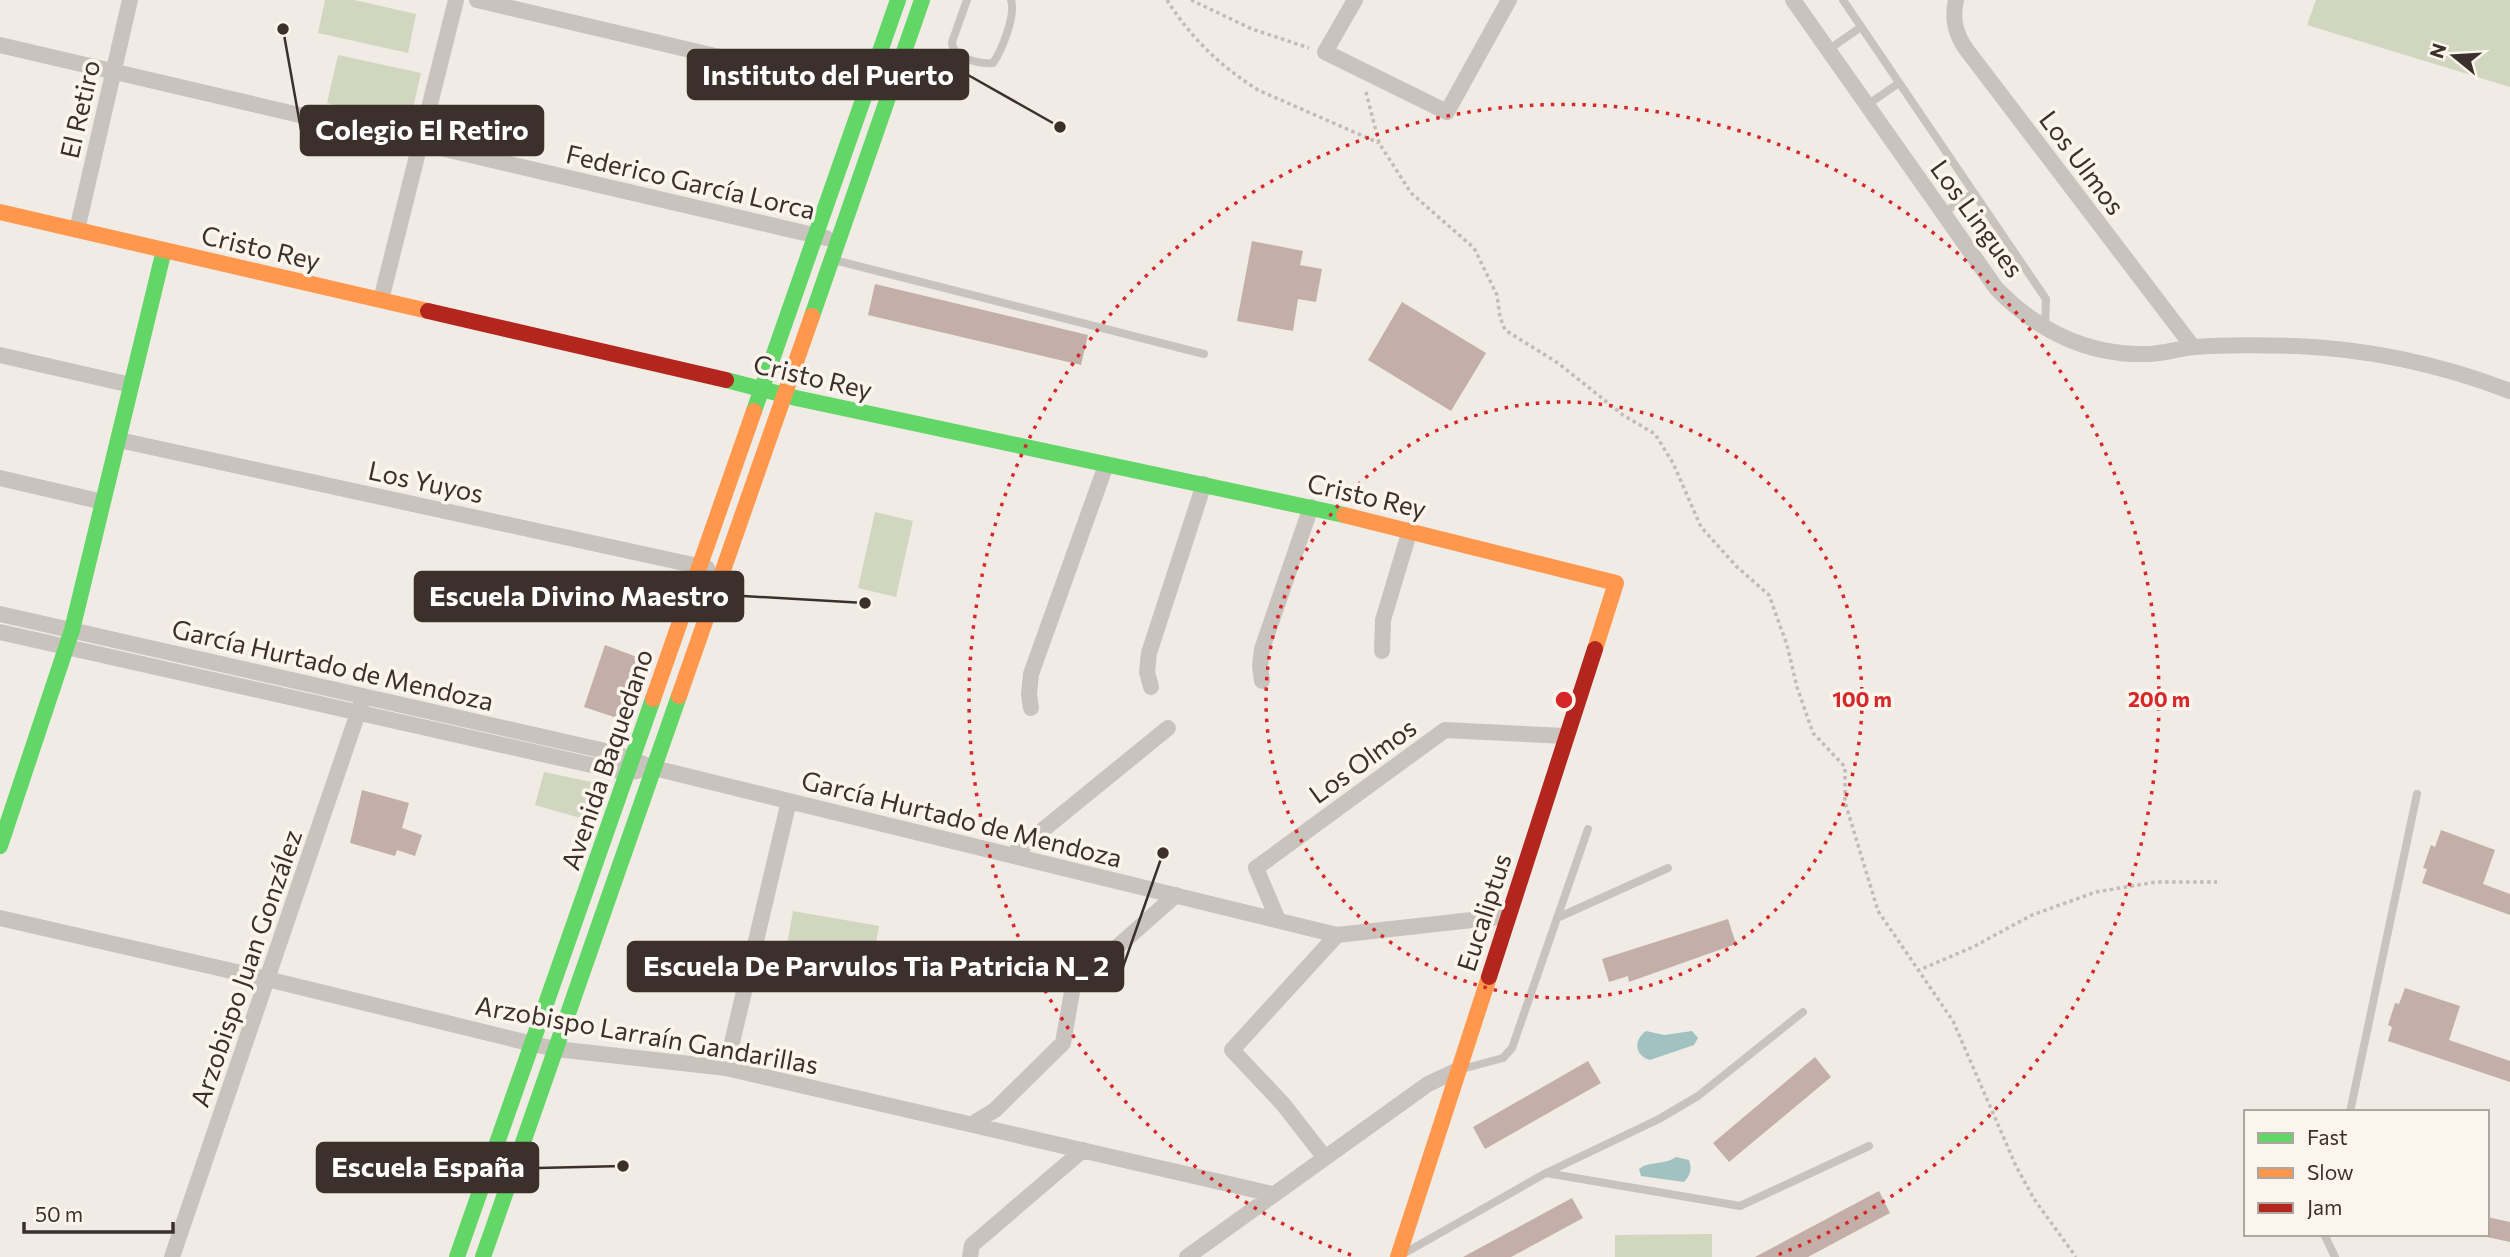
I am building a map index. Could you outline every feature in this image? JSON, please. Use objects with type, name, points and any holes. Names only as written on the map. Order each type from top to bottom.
[{"type":"street","name":"El Retiro","points":[[76,230],[130,0]]},
{"type":"street","points":[[381,300],[456,0]]},
{"type":"street","points":[[477,0],[888,97]]},
{"type":"street","name":"Avenida Baquedano","points":[[457,1257],[898,0]]},
{"type":"street","name":"Avenida Baquedano","points":[[483,1257],[922,0]]},
{"type":"street","points":[[1355,0],[1325,52],[1447,112],[1509,0]]},
{"type":"street","name":"Los Lingues","points":[[1793,0],[1996,288],[2011,304],[2045,329],[2084,346],[2125,354],[2171,352],[2193,347],[2263,345],[2371,354],[2456,373],[2510,391]]},
{"type":"street","name":"Los Ulmos","points":[[1956,0],[1955,30],[1966,49],[2193,347]]},
{"type":"street","name":"Federico García Lorca","points":[[0,45],[838,240]]},
{"type":"street","name":"Cristo Rey","points":[[0,212],[784,395],[1311,507],[1616,583]]},
{"type":"street","points":[[0,846],[72,630],[164,250]]},
{"type":"street","points":[[0,355],[131,385]]},
{"type":"street","name":"Los Yuyos","points":[[119,440],[722,573]]},
{"type":"street","points":[[1031,708],[1031,674],[1106,465]]},
{"type":"street","points":[[0,478],[103,502]]},
{"type":"street","points":[[1151,687],[1147,672],[1149,653],[1205,484]]},
{"type":"street","points":[[1262,681],[1262,649],[1311,507]]},
{"type":"street","points":[[1382,651],[1383,620],[1410,530]]},
{"type":"street","name":"Eucaliptus","points":[[1398,1257],[1616,583]]},
{"type":"street","name":"García Hurtado de Mendoza","points":[[0,614],[365,696],[630,765]]},
{"type":"street","name":"García Hurtado de Mendoza","points":[[0,632],[358,712],[654,768],[1338,935],[1508,916]]},
{"type":"street","name":"Arzobispo Juan González","points":[[172,1257],[365,696]]},
{"type":"street","points":[[1012,855],[1168,729]]},
{"type":"street","name":"Los Olmos","points":[[1278,920],[1256,868],[1445,730],[1566,736]]},
{"type":"street","points":[[726,1068],[789,801]]},
{"type":"street","points":[[971,1125],[995,1110],[1063,1044],[1073,986],[1177,895]]},
{"type":"street","name":"Arzobispo Larraín Gandarillas","points":[[0,918],[556,1049],[726,1068],[1272,1194]]},
{"type":"street","points":[[1325,1158],[1283,1104],[1232,1050],[1338,935]]},
{"type":"street","points":[[1187,1257],[1428,1084],[1458,1070]]},
{"type":"street","points":[[970,1257],[972,1245],[1083,1150]]},
{"type":"lane","points":[[967,0],[952,49],[957,55],[985,64],[993,62],[999,55],[1013,11],[1011,0]]},
{"type":"lane","points":[[1843,0],[2046,299],[2045,329]]},
{"type":"lane","points":[[1828,50],[1861,27]]},
{"type":"lane","points":[[1867,105],[1899,83]]},
{"type":"lane","points":[[1943,214],[1974,193]]},
{"type":"lane","points":[[832,260],[1204,354]]},
{"type":"lane","points":[[2350,1110],[2417,794]]},
{"type":"lane","points":[[1458,1070],[1503,1058],[1512,1048],[1588,829]]},
{"type":"lane","points":[[1557,918],[1668,868]]},
{"type":"lane","points":[[1398,1257],[1546,1173],[1659,1119],[1698,1096],[1803,1012]]},
{"type":"lane","points":[[1546,1173],[1740,1206],[1869,1146]]},
{"type":"lane","points":[[2325,1236],[2335,1257]]},
{"type":"path","points":[[1167,0],[1196,40],[1242,80],[1258,90],[1380,144]]},
{"type":"path","points":[[1191,0],[1252,29],[1325,52]]},
{"type":"path","points":[[1360,69],[1380,144],[1411,193],[1474,248],[1497,295],[1505,330],[1558,363],[1623,415],[1655,434],[1673,463],[1701,527],[1737,566],[1769,595],[1787,645],[1812,733],[1845,767],[1845,802],[1878,911],[1953,1021],[2016,1166],[2041,1209],[2076,1257]]},
{"type":"path","points":[[1917,971],[1973,947],[2032,915],[2096,892],[2156,882],[2217,882]]},
{"type":"green space","points":[[325,0],[354,0],[416,14],[408,53],[318,33]]},
{"type":"green space","points":[[2316,0],[2510,0],[2510,87],[2307,25]]},
{"type":"green space","points":[[338,55],[421,73],[410,121],[327,103]]},
{"type":"green space","points":[[875,512],[913,521],[896,597],[858,588]]},
{"type":"green space","points":[[544,772],[601,784],[603,794],[594,822],[535,805]]},
{"type":"green space","points":[[793,911],[879,926],[870,977],[784,962]]},
{"type":"green space","points":[[1712,1234],[1712,1257],[1615,1257],[1615,1235]]},
{"type":"water","points":[[1646,1031],[1664,1035],[1692,1031],[1698,1038],[1694,1045],[1650,1060],[1641,1055],[1638,1047],[1639,1039]]},
{"type":"water","points":[[1676,1157],[1689,1160],[1690,1172],[1684,1182],[1641,1176],[1639,1169]]},
{"type":"building","points":[[1252,241],[1303,251],[1300,265],[1322,269],[1316,302],[1298,299],[1293,331],[1237,321]]},
{"type":"building","points":[[875,284],[1088,335],[1081,365],[868,315]]},
{"type":"building","points":[[1402,302],[1486,353],[1451,411],[1368,360]]},
{"type":"building","points":[[605,645],[637,657],[617,718],[584,707]]},
{"type":"building","points":[[362,790],[409,803],[402,828],[422,835],[415,856],[397,850],[395,856],[350,843]]},
{"type":"building","points":[[2441,830],[2495,850],[2483,884],[2510,894],[2510,915],[2422,883],[2427,869],[2423,868],[2431,845],[2435,847]]},
{"type":"building","points":[[1728,919],[1736,944],[1629,982],[1628,976],[1609,982],[1602,959]]},
{"type":"building","points":[[2405,988],[2460,1006],[2449,1040],[2510,1061],[2510,1082],[2388,1041],[2392,1027],[2388,1025],[2395,1003],[2399,1004]]},
{"type":"building","points":[[1815,1057],[1831,1077],[1729,1162],[1713,1143]]},
{"type":"building","points":[[1588,1061],[1601,1083],[1485,1149],[1473,1127]]},
{"type":"building","points":[[1879,1191],[1890,1213],[1808,1257],[1755,1257]]},
{"type":"building","points":[[1572,1198],[1583,1218],[1511,1257],[1463,1257]]},
{"type":"building","points":[[2489,1217],[2510,1222],[2510,1242],[2487,1237]]},
{"type":"traffic: fast","points":[[754,411],[898,0]]},
{"type":"traffic: fast","points":[[812,316],[922,0]]},
{"type":"traffic: fast","points":[[0,846],[72,630],[164,250]]},
{"type":"traffic: fast","points":[[726,380],[796,398],[1344,515]]},
{"type":"traffic: fast","points":[[483,1257],[679,696]]},
{"type":"traffic: fast","points":[[457,1257],[653,699]]},
{"type":"traffic: slow","points":[[0,212],[428,311]]},
{"type":"traffic: slow","points":[[679,696],[812,316]]},
{"type":"traffic: slow","points":[[653,699],[754,411]]},
{"type":"traffic: slow","points":[[1344,515],[1616,583],[1595,649]]},
{"type":"traffic: slow","points":[[1398,1257],[1489,977]]},
{"type":"traffic: jam","points":[[428,311],[726,380]]},
{"type":"traffic: jam","points":[[1489,977],[1595,649]]},
{"type":"place","name":"Colegio El Retiro","points":[[283,29]]},
{"type":"place","name":"Instituto del Puerto","points":[[1060,127]]},
{"type":"place","name":"Escuela Divino Maestro","points":[[865,603]]},
{"type":"place","name":"Escuela De Parvulos Tia Patricia N_ 2","points":[[1163,853]]},
{"type":"place","name":"Escuela España","points":[[623,1166]]}]
